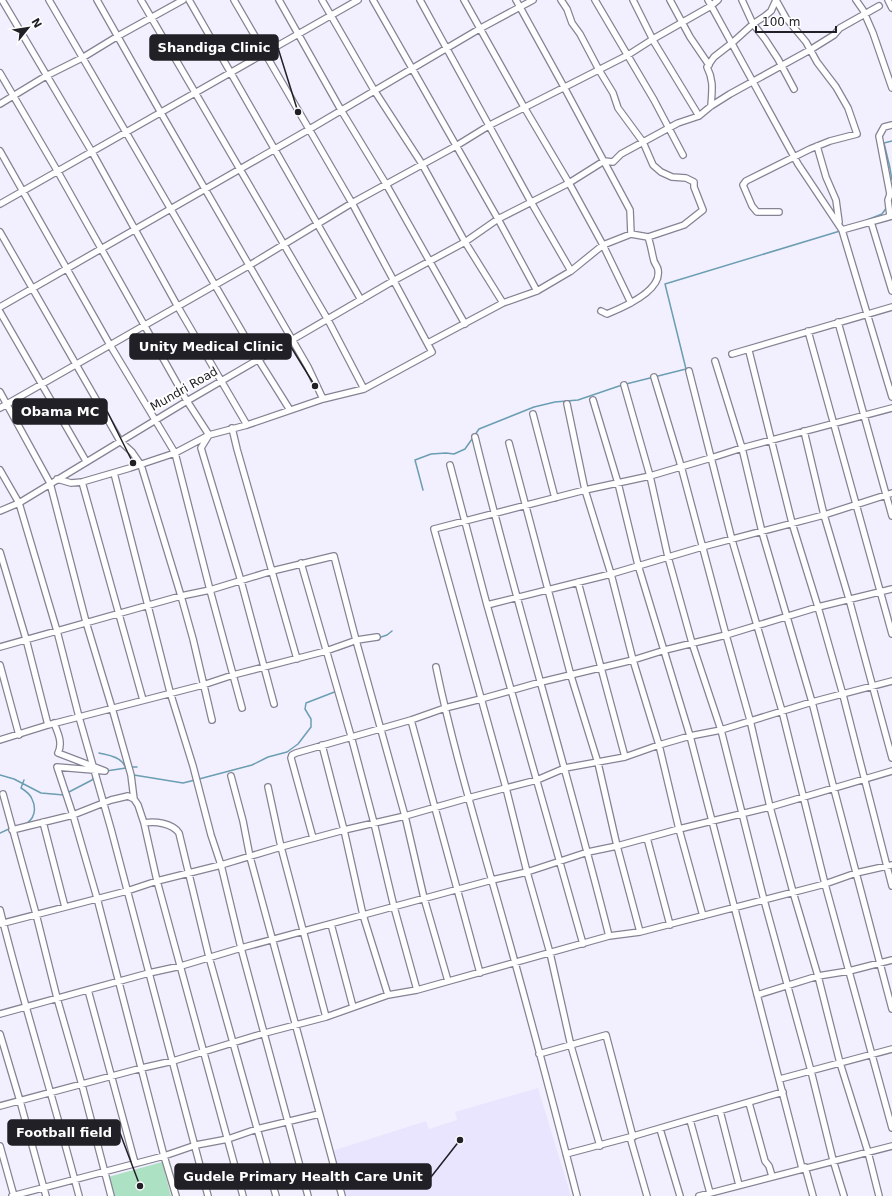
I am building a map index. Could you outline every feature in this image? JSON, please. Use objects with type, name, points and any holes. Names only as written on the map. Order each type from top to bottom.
[{"type":"street","points":[[49,0],[258,359],[290,410]]},
{"type":"street","points":[[98,0],[160,113],[250,265],[308,367],[323,399]]},
{"type":"street","points":[[141,0],[328,320],[364,389]]},
{"type":"street","points":[[0,104],[46,76],[82,58],[183,0]]},
{"type":"street","points":[[189,0],[361,300]]},
{"type":"street","points":[[57,479],[71,483],[82,482],[175,453],[209,435],[247,425],[323,399],[364,389],[432,352],[352,203],[308,130],[234,0]]},
{"type":"street","points":[[279,0],[465,324]]},
{"type":"street","points":[[322,0],[374,90],[422,164],[464,242],[503,303]]},
{"type":"street","points":[[0,204],[24,192],[358,0]]},
{"type":"street","points":[[373,0],[498,219],[537,291]]},
{"type":"street","points":[[420,0],[531,202],[571,270]]},
{"type":"street","points":[[464,0],[524,107],[569,183],[603,245],[631,302]]},
{"type":"street","points":[[516,0],[630,210],[631,234]]},
{"type":"street","points":[[0,307],[308,130],[481,28],[533,0]]},
{"type":"street","points":[[428,343],[503,303],[537,291],[571,270],[603,245],[631,234],[648,237],[684,225],[703,210],[694,187],[694,182],[686,178],[672,177],[660,172],[653,165],[643,142],[618,108],[613,94],[580,34],[572,23],[567,9],[561,0]]},
{"type":"street","points":[[595,0],[654,100],[683,155]]},
{"type":"street","points":[[633,0],[652,39],[700,116],[711,106],[752,81],[810,50],[834,34],[840,28],[879,6]]},
{"type":"street","points":[[670,0],[690,37],[709,65]]},
{"type":"street","points":[[708,0],[794,156],[842,230],[892,397]]},
{"type":"street","points":[[0,408],[178,307],[352,203],[456,146],[490,125],[628,55],[652,39],[711,6],[718,0]]},
{"type":"street","points":[[742,0],[752,24],[765,39],[794,89]]},
{"type":"street","points":[[711,106],[713,88],[712,77],[707,67],[714,57],[732,44],[752,24],[768,14],[776,0]]},
{"type":"street","points":[[776,0],[786,18],[806,42],[817,62],[836,87],[848,108],[857,134],[817,146],[794,156],[746,181],[743,185],[752,206],[757,212],[779,212]]},
{"type":"street","points":[[856,0],[864,14],[892,88]]},
{"type":"street","points":[[888,0],[892,8]]},
{"type":"street","points":[[2,1],[92,152],[178,307],[247,425]]},
{"type":"street","points":[[0,73],[58,172],[187,401],[209,435]]},
{"type":"street","name":"Mundri Road","points":[[0,511],[19,503],[155,419],[393,281],[430,262],[464,242],[498,219],[569,183],[604,161],[613,162],[621,154],[678,123],[700,116]]},
{"type":"street","points":[[842,230],[891,216],[888,200],[890,194],[879,136],[884,128],[892,125]]},
{"type":"street","points":[[817,146],[826,177],[836,200],[839,224]]},
{"type":"street","points":[[0,151],[110,345],[175,453],[242,708]]},
{"type":"street","points":[[871,222],[892,291]]},
{"type":"street","points":[[0,232],[120,440],[141,464],[181,596],[212,720]]},
{"type":"street","points":[[601,311],[607,314],[617,310],[641,297],[657,282],[658,270],[654,261],[648,237]]},
{"type":"street","points":[[732,354],[892,307]]},
{"type":"street","points":[[0,312],[86,461]]},
{"type":"street","points":[[838,322],[864,415],[889,494],[892,516]]},
{"type":"street","points":[[808,331],[892,634]]},
{"type":"street","points":[[748,351],[792,523],[843,694],[864,778],[889,866],[892,886]]},
{"type":"street","points":[[715,361],[742,448],[762,532],[812,702],[892,1009]]},
{"type":"street","points":[[690,371],[732,540],[782,711],[825,884],[892,1128]]},
{"type":"street","points":[[654,376],[681,466],[750,720],[770,807],[793,892],[818,976],[840,1063],[868,1152],[879,1196]]},
{"type":"street","points":[[624,384],[650,476],[668,557],[692,643],[721,730],[764,900],[811,1071],[833,1160],[844,1196]]},
{"type":"street","points":[[0,392],[50,483],[86,622],[112,708],[130,775],[134,799],[138,805],[144,823],[157,881],[243,1196]]},
{"type":"street","points":[[593,400],[618,483],[638,565],[690,736],[711,822],[757,995],[813,1196]]},
{"type":"street","points":[[567,404],[585,490],[611,574],[633,660],[659,745],[679,829],[704,916]]},
{"type":"street","points":[[600,1146],[571,1046],[550,953],[527,872],[506,788],[434,528],[464,522],[585,490],[650,476],[834,422],[892,408]]},
{"type":"street","points":[[533,414],[555,498]]},
{"type":"street","points":[[232,428],[297,659]]},
{"type":"street","points":[[804,432],[824,514],[849,599],[892,758]]},
{"type":"street","points":[[209,435],[201,448],[241,581],[274,704]]},
{"type":"street","points":[[475,437],[494,513],[588,852],[609,936]]},
{"type":"street","points":[[509,443],[571,676],[598,763],[617,846],[640,932]]},
{"type":"street","points":[[450,465],[464,522],[537,780],[558,861],[583,944]]},
{"type":"street","points":[[0,470],[19,503],[57,631],[79,717],[196,1145],[208,1196]]},
{"type":"street","points":[[114,472],[170,692],[221,865],[241,948],[308,1196]]},
{"type":"street","points":[[82,482],[143,700]]},
{"type":"street","points":[[487,605],[611,574],[702,547],[762,532],[889,494]]},
{"type":"street","points":[[0,552],[51,724],[60,742],[58,753],[104,771],[57,767],[73,815],[97,898],[164,1156],[176,1196]]},
{"type":"street","points":[[0,647],[181,596],[210,590],[301,563],[334,556],[405,816],[424,898],[448,981]]},
{"type":"street","points":[[301,563],[351,736],[394,907],[418,990]]},
{"type":"street","points":[[578,582],[624,757]]},
{"type":"street","points":[[312,838],[291,758],[292,755],[296,753],[411,720],[444,708],[726,635],[818,607],[892,590]]},
{"type":"street","points":[[0,740],[51,724],[170,692],[204,685],[264,667],[326,651],[357,640],[377,637]]},
{"type":"street","points":[[0,665],[18,735]]},
{"type":"street","points":[[436,667],[444,708],[515,963],[577,1196]]},
{"type":"street","points":[[2,924],[250,857],[312,838],[405,816],[537,780],[565,768],[624,757],[690,736],[721,730],[812,702],[892,681]]},
{"type":"street","points":[[411,720],[480,973]]},
{"type":"street","points":[[322,745],[364,915],[388,995]]},
{"type":"street","points":[[0,1014],[149,973],[181,966],[424,898],[527,872],[588,852],[770,807],[834,789],[864,778],[892,771]]},
{"type":"street","points":[[231,776],[243,821],[250,857],[296,1025],[340,1196]]},
{"type":"street","points":[[268,787],[281,847],[326,1017]]},
{"type":"street","points":[[3,794],[111,1196]]},
{"type":"street","points":[[12,830],[73,815],[103,802],[123,796],[128,796],[134,799]]},
{"type":"street","points":[[144,823],[153,821],[172,826],[179,833],[209,957],[276,1196]]},
{"type":"street","points":[[43,822],[65,907]]},
{"type":"street","points":[[648,838],[670,925]]},
{"type":"street","points":[[0,1106],[173,1061],[265,1033],[326,1017],[388,995],[418,990],[609,936],[640,932],[670,925],[825,884],[856,873],[889,866]]},
{"type":"street","points":[[0,910],[2,924],[79,1196]]},
{"type":"street","points":[[331,924],[353,1007]]},
{"type":"street","points":[[757,995],[818,976],[850,971],[892,960]]},
{"type":"street","points":[[88,990],[135,1163]]},
{"type":"street","points":[[0,1034],[46,1196]]},
{"type":"street","points":[[539,1054],[606,1035],[646,1196]]},
{"type":"street","points":[[780,1079],[892,1049]]},
{"type":"street","points":[[566,1154],[632,1137],[783,1092]]},
{"type":"street","points":[[749,1103],[766,1161],[772,1176]]},
{"type":"street","points":[[720,1111],[739,1185]]},
{"type":"street","points":[[0,1146],[13,1196],[164,1156],[196,1145],[319,1114]]},
{"type":"street","points":[[690,1120],[710,1193]]},
{"type":"street","points":[[660,1129],[680,1196]]},
{"type":"street","points":[[699,1196],[833,1160],[892,1146]]},
{"type":"shaded area","points":[[538,1088],[571,1196],[344,1196],[332,1151],[426,1121],[429,1129],[457,1120],[455,1112]]},
{"type":"green space","points":[[162,1162],[171,1196],[113,1196],[108,1177]]},
{"type":"waterway","points":[[892,141],[884,143],[892,180]]},
{"type":"waterway","points":[[862,222],[882,214],[887,207]]},
{"type":"waterway","points":[[626,384],[686,369],[665,284],[840,231]]},
{"type":"waterway","points":[[423,490],[415,460],[431,454],[454,454],[465,449],[479,429],[534,407],[555,402],[578,400],[622,385]]},
{"type":"waterway","points":[[378,638],[387,635],[392,631]]},
{"type":"waterway","points":[[338,650],[355,644]]},
{"type":"waterway","points":[[199,779],[252,765],[268,757],[287,752],[298,744],[311,727],[311,719],[305,709],[306,703],[337,691]]},
{"type":"waterway","points":[[99,753],[117,758],[123,763],[128,771]]},
{"type":"waterway","points":[[132,767],[137,767]]},
{"type":"waterway","points":[[106,771],[126,768]]},
{"type":"waterway","points":[[0,775],[14,779],[41,793],[64,795]]},
{"type":"waterway","points":[[134,775],[183,783],[195,780]]},
{"type":"waterway","points":[[67,793],[92,780],[94,777]]},
{"type":"waterway","points":[[24,780],[21,788],[26,791],[34,803],[34,814],[31,820],[25,824]]},
{"type":"waterway","points":[[0,833],[11,828]]},
{"type":"place","name":"Shandiga Clinic","points":[[298,112]]},
{"type":"place","name":"Unity Medical Clinic","points":[[315,386]]},
{"type":"place","name":"Obama MC","points":[[133,463]]},
{"type":"place","name":"Gudele Primary Health Care Unit","points":[[460,1140]]},
{"type":"place","name":"Football field","points":[[140,1186]]}]
